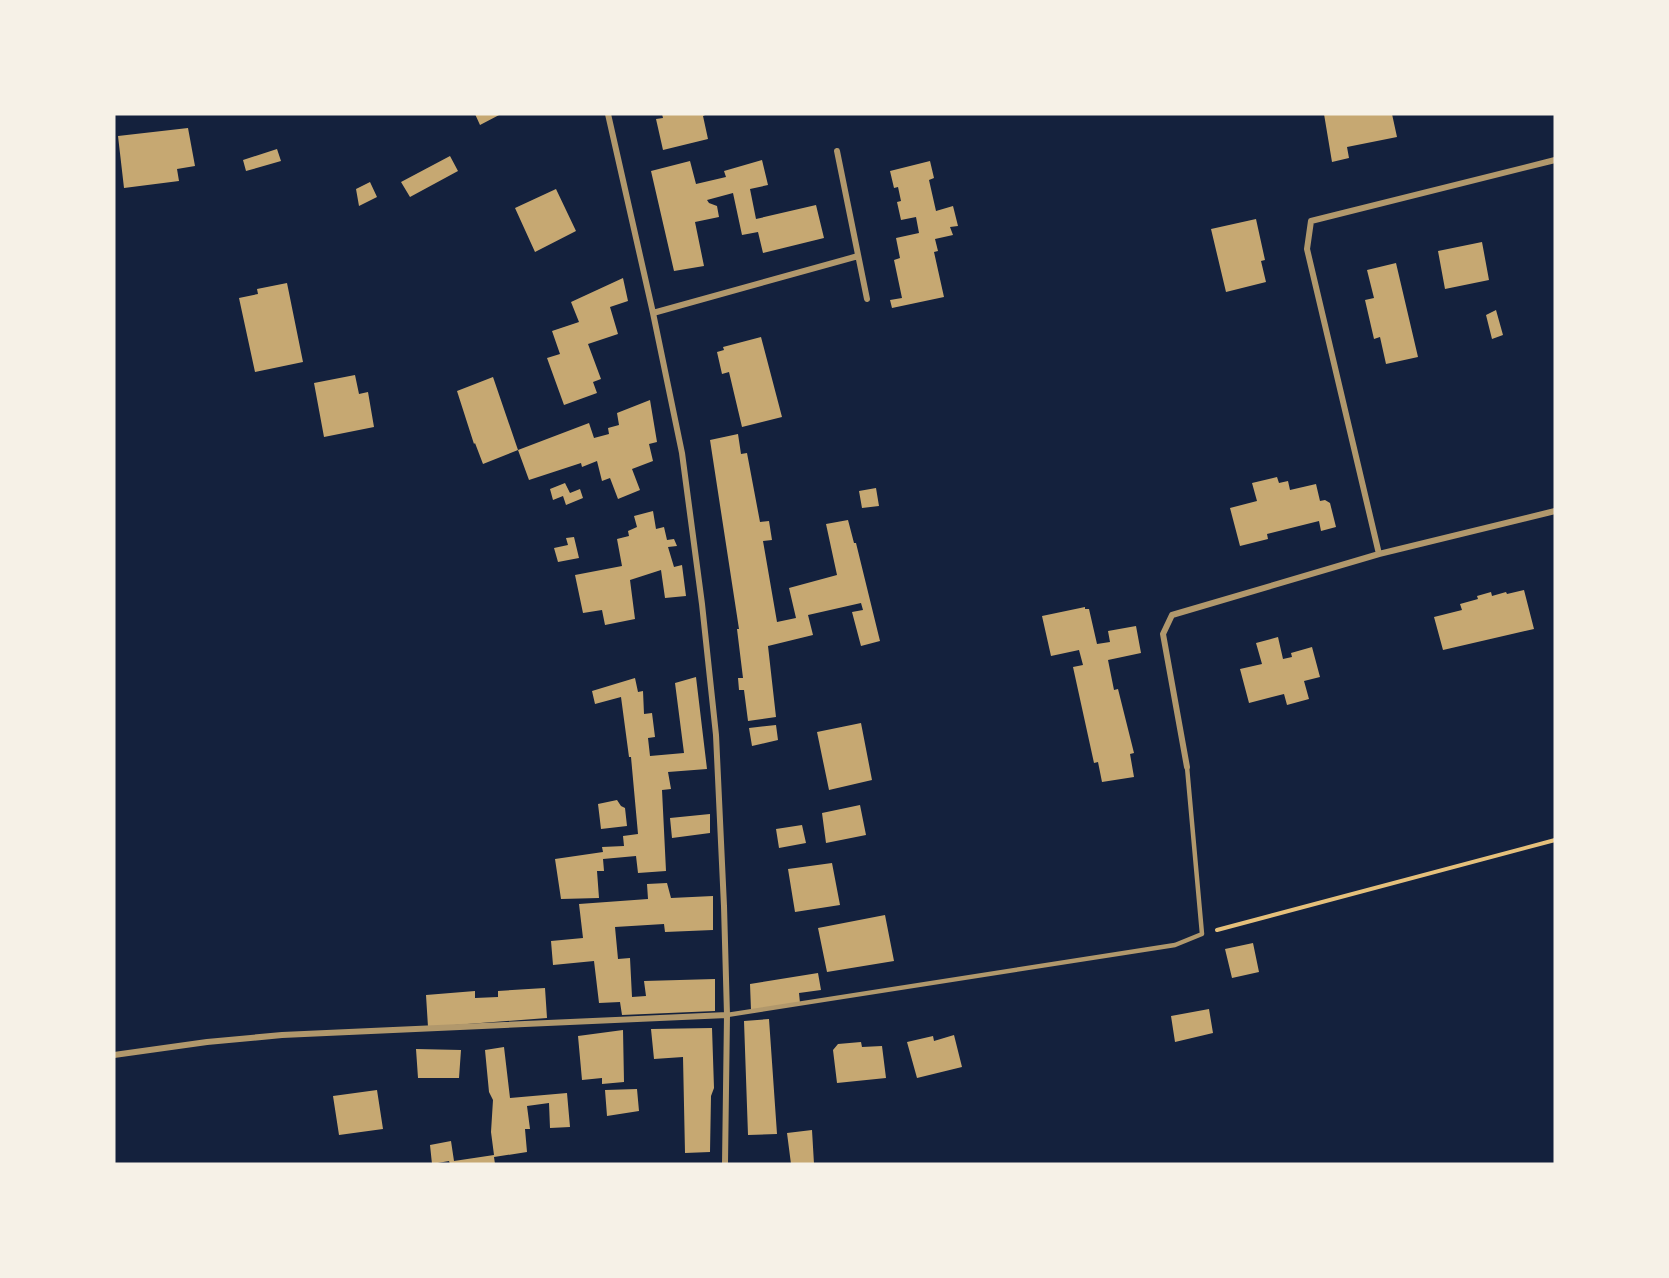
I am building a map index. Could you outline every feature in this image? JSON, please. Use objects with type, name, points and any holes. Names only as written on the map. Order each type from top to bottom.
[{"type":"street","points":[[608,114],[682,453],[702,604],[716,735],[727,1015],[725,1164]]},
{"type":"street","points":[[837,152],[867,299]]},
{"type":"street","points":[[1379,554],[1307,249],[1311,221],[1555,160]]},
{"type":"street","points":[[653,313],[858,256]]},
{"type":"street","points":[[1187,767],[1163,634],[1172,615],[1379,554],[1555,511]]},
{"type":"street","points":[[114,1055],[207,1042],[282,1035],[727,1015]]},
{"type":"lane","points":[[727,1015],[1175,945],[1202,934],[1187,767]]},
{"type":"path","points":[[1202,934],[1555,840]]},
{"type":"building","points":[[475,114],[501,114],[480,125]]},
{"type":"building","points":[[662,114],[707,114],[703,116],[708,139],[663,150],[656,119],[663,118]]},
{"type":"building","points":[[1324,114],[1392,114],[1397,137],[1347,147],[1349,158],[1332,162]]},
{"type":"building","points":[[188,128],[195,166],[177,169],[179,181],[124,188],[118,136]]},
{"type":"building","points":[[277,149],[281,161],[246,171],[243,160]]},
{"type":"building","points":[[450,156],[458,171],[410,197],[401,182]]},
{"type":"building","points":[[762,160],[768,185],[750,189],[756,219],[816,205],[824,238],[763,253],[758,232],[742,235],[733,193],[707,200],[717,206],[719,217],[695,222],[704,266],[674,271],[651,171],[690,161],[696,184],[726,177],[724,171]]},
{"type":"building","points":[[930,161],[934,178],[929,180],[936,211],[953,206],[958,226],[950,227],[953,235],[935,239],[938,251],[934,252],[944,297],[892,308],[890,300],[902,298],[894,260],[900,258],[896,238],[919,233],[916,217],[901,220],[897,202],[901,201],[898,187],[894,188],[890,171]]},
{"type":"building","points":[[370,182],[377,197],[359,206],[356,189]]},
{"type":"building","points":[[556,189],[576,231],[535,252],[515,208]]},
{"type":"building","points":[[1256,219],[1265,260],[1261,261],[1266,282],[1226,292],[1211,229]]},
{"type":"building","points":[[1482,242],[1489,280],[1445,289],[1438,251]]},
{"type":"building","points":[[1396,263],[1418,357],[1386,364],[1380,337],[1374,339],[1365,300],[1374,298],[1367,270]]},
{"type":"building","points":[[623,278],[628,301],[610,307],[618,334],[588,344],[601,379],[593,382],[597,393],[564,405],[547,358],[560,354],[552,331],[579,322],[571,302]]},
{"type":"building","points":[[287,283],[303,362],[255,372],[239,298],[258,294],[257,289]]},
{"type":"building","points":[[1496,310],[1503,335],[1492,339],[1486,315]]},
{"type":"building","points":[[761,337],[782,417],[742,427],[729,372],[722,374],[717,352],[724,350],[723,347]]},
{"type":"building","points":[[355,375],[359,394],[368,392],[374,427],[324,437],[314,383]]},
{"type":"building","points":[[493,377],[518,450],[483,464],[457,391]]},
{"type":"building","points":[[650,400],[657,442],[649,444],[653,461],[632,469],[640,490],[618,499],[610,478],[602,481],[597,461],[582,467],[581,463],[529,480],[518,450],[589,423],[594,438],[609,434],[608,428],[619,425],[617,413]]},
{"type":"building","points":[[738,434],[741,454],[747,453],[760,522],[769,521],[772,540],[763,541],[777,622],[796,618],[789,588],[837,575],[826,524],[848,520],[854,543],[856,543],[880,641],[861,646],[852,612],[863,610],[861,603],[808,615],[813,635],[768,646],[776,717],[748,721],[744,690],[739,690],[738,678],[743,678],[737,629],[739,629],[710,440]]},
{"type":"building","points":[[1277,477],[1279,483],[1288,481],[1290,490],[1316,484],[1320,501],[1325,500],[1330,503],[1336,527],[1321,531],[1319,521],[1267,534],[1268,539],[1240,546],[1230,508],[1257,501],[1252,483]]},
{"type":"building","points":[[565,483],[570,493],[580,489],[583,498],[566,505],[563,496],[553,500],[550,489]]},
{"type":"building","points":[[876,488],[879,506],[862,508],[859,491]]},
{"type":"building","points":[[653,511],[656,529],[664,527],[667,540],[674,539],[677,546],[668,547],[674,567],[682,565],[686,596],[665,598],[661,570],[630,580],[635,619],[605,625],[602,610],[583,613],[575,575],[622,566],[617,539],[629,536],[628,531],[637,527],[634,516]]},
{"type":"building","points":[[574,537],[579,558],[558,562],[554,548],[568,545],[566,538]]},
{"type":"building","points":[[1524,590],[1534,629],[1443,650],[1434,617],[1462,610],[1460,604],[1478,599],[1477,596],[1491,592],[1492,596]]},
{"type":"building","points":[[1085,607],[1089,609],[1097,644],[1110,642],[1108,631],[1136,626],[1141,653],[1108,660],[1114,690],[1118,689],[1134,753],[1130,754],[1134,777],[1102,782],[1098,762],[1094,763],[1073,667],[1083,665],[1079,650],[1051,656],[1042,616]]},
{"type":"building","points":[[1278,637],[1283,659],[1292,657],[1291,653],[1312,647],[1320,677],[1304,681],[1309,699],[1287,705],[1284,694],[1249,703],[1240,669],[1262,664],[1256,643]]},
{"type":"building","points":[[696,677],[707,769],[668,772],[671,789],[662,790],[666,871],[638,873],[636,856],[603,859],[604,871],[597,871],[599,898],[561,899],[555,859],[603,852],[602,847],[624,846],[623,836],[638,834],[631,757],[629,757],[621,697],[595,704],[592,691],[635,678],[638,692],[643,691],[644,714],[652,713],[655,737],[648,738],[650,756],[684,753],[675,683]]},
{"type":"building","points":[[861,723],[872,780],[829,790],[817,732]]},
{"type":"building","points":[[776,725],[778,740],[752,746],[749,728]]},
{"type":"building","points":[[617,800],[625,808],[627,826],[601,829],[598,804]]},
{"type":"building","points":[[860,805],[866,835],[826,843],[822,813]]},
{"type":"building","points":[[710,814],[710,833],[672,838],[670,818]]},
{"type":"building","points":[[802,825],[806,843],[779,848],[776,829]]},
{"type":"building","points":[[832,863],[840,905],[795,912],[788,869]]},
{"type":"building","points":[[667,883],[671,898],[713,896],[713,930],[665,932],[664,924],[615,927],[618,959],[630,958],[632,997],[646,996],[644,981],[715,979],[715,1011],[622,1015],[620,1002],[599,1003],[594,961],[553,965],[551,941],[583,938],[579,904],[648,899],[647,884]]},
{"type":"building","points":[[885,915],[894,961],[827,972],[818,928]]},
{"type":"building","points":[[1253,943],[1259,972],[1232,978],[1225,949]]},
{"type":"building","points":[[818,973],[821,990],[799,993],[800,1003],[751,1010],[750,984]]},
{"type":"building","points":[[545,988],[547,1018],[428,1027],[426,995],[475,991],[475,998],[498,997],[498,991]]},
{"type":"building","points":[[1209,1009],[1213,1033],[1175,1042],[1171,1016]]},
{"type":"building","points":[[769,1019],[777,1134],[748,1135],[744,1021]]},
{"type":"building","points":[[712,1028],[714,1088],[711,1096],[710,1152],[685,1153],[683,1057],[654,1059],[651,1029]]},
{"type":"building","points":[[623,1030],[624,1082],[602,1084],[602,1078],[582,1080],[578,1036]]},
{"type":"building","points":[[954,1035],[962,1067],[917,1078],[907,1042],[933,1036],[934,1041]]},
{"type":"building","points":[[861,1042],[862,1047],[882,1046],[886,1078],[837,1083],[833,1050],[838,1044]]},
{"type":"building","points":[[504,1047],[510,1098],[567,1093],[570,1127],[550,1128],[549,1103],[527,1106],[530,1129],[525,1129],[527,1152],[494,1157],[495,1164],[450,1164],[449,1161],[432,1164],[430,1145],[451,1141],[454,1161],[494,1155],[491,1132],[493,1100],[489,1092],[485,1050]]},
{"type":"building","points":[[416,1049],[461,1050],[459,1078],[418,1078]]},
{"type":"building","points":[[637,1089],[639,1111],[607,1116],[605,1090]]},
{"type":"building","points":[[377,1090],[383,1129],[339,1135],[333,1096]]},
{"type":"building","points":[[812,1130],[814,1164],[791,1164],[787,1133]]}]
